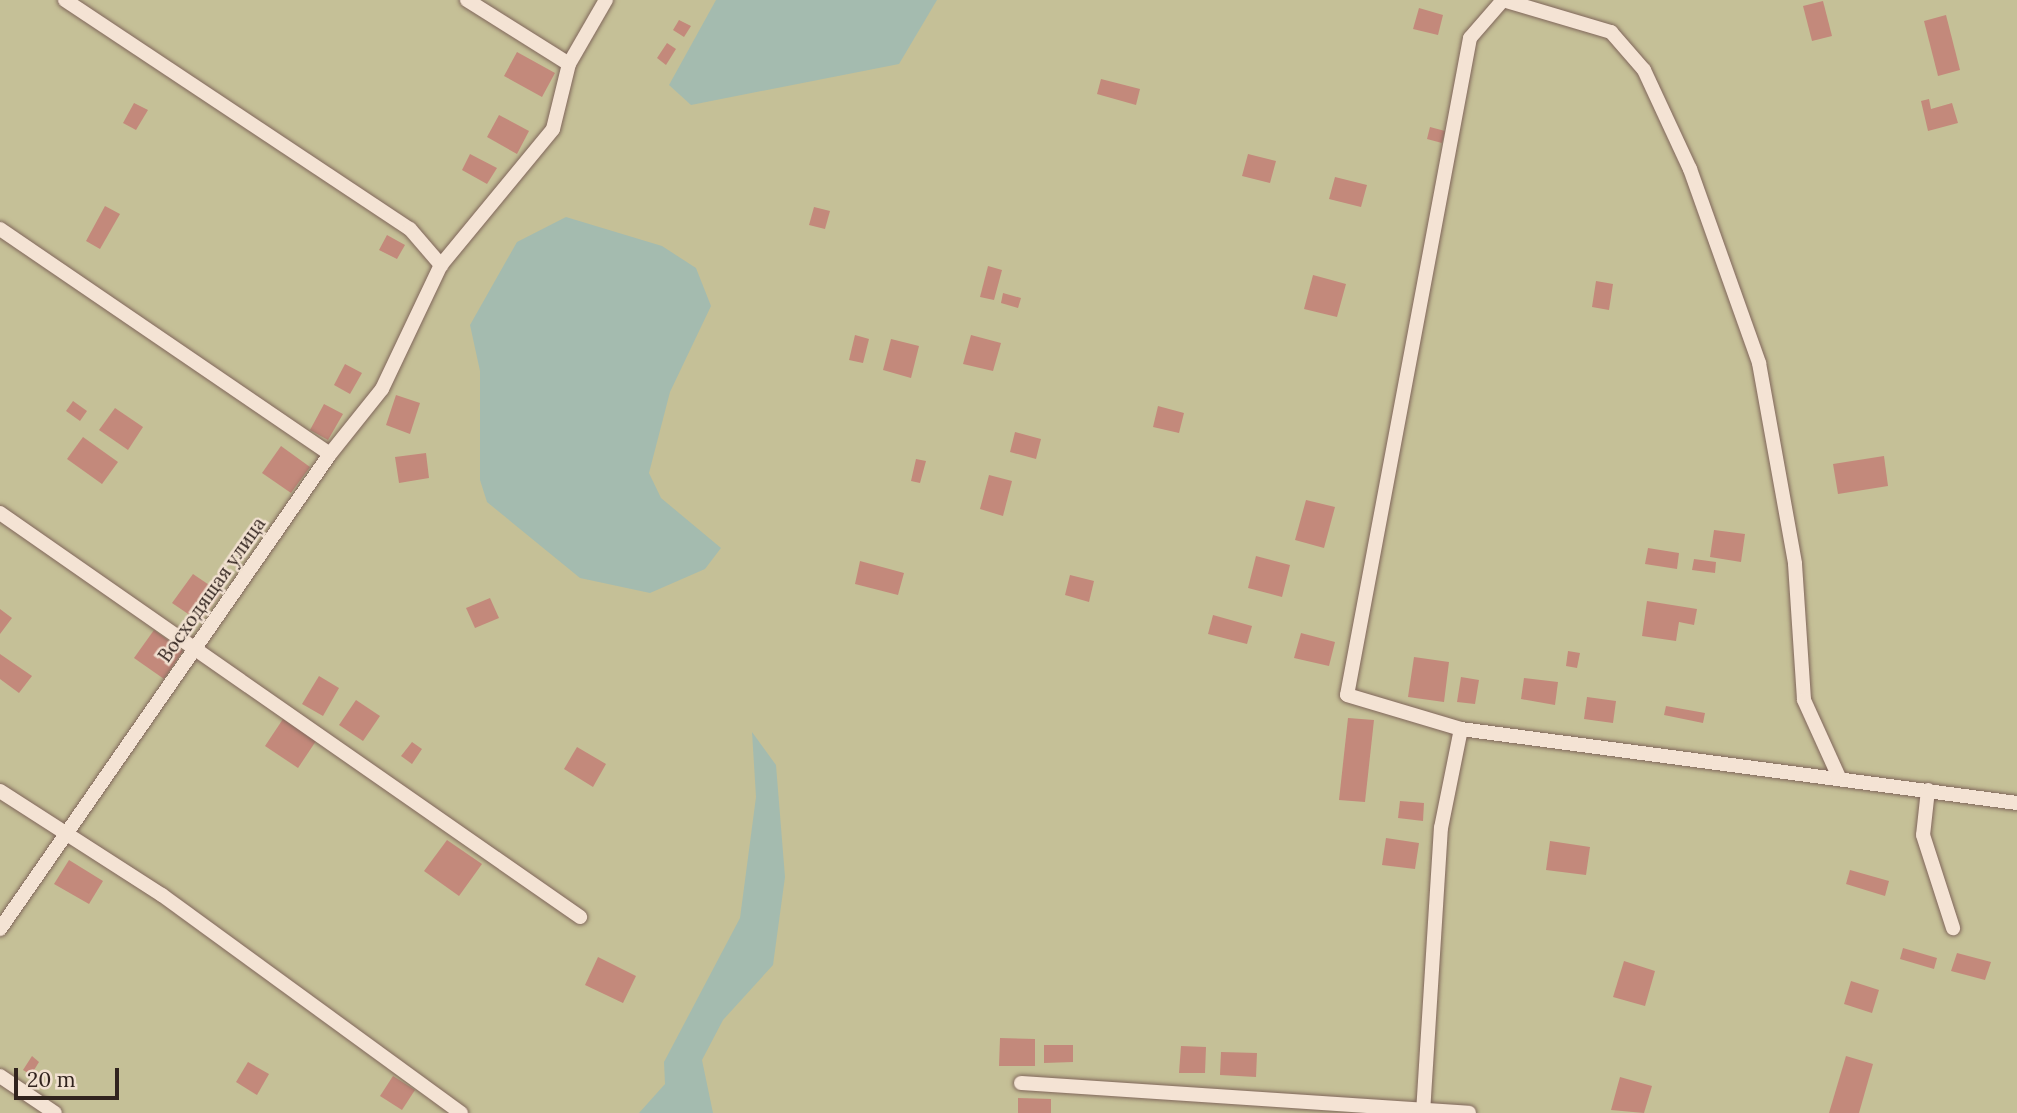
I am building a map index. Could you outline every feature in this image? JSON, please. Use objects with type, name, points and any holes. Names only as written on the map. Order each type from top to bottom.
[{"type":"lane","points":[[65,0],[410,229],[441,265]]},
{"type":"lane","points":[[467,0],[569,64]]},
{"type":"lane","name":"Восходящая улица","points":[[0,929],[330,454],[382,389],[441,265],[553,128],[569,64],[606,0]]},
{"type":"lane","points":[[1839,777],[1804,700],[1794,564],[1759,363],[1690,169],[1644,70],[1611,32],[1503,0],[1470,38],[1347,695],[1461,729],[1839,777],[2017,803]]},
{"type":"lane","points":[[0,229],[330,454]]},
{"type":"lane","points":[[0,513],[580,917]]},
{"type":"lane","points":[[1423,1109],[1441,828],[1461,729]]},
{"type":"lane","points":[[1928,790],[1923,835],[1953,928]]},
{"type":"lane","points":[[0,791],[162,895],[461,1113]]},
{"type":"lane","points":[[0,1076],[55,1113]]},
{"type":"lane","points":[[1021,1083],[1469,1113]]},
{"type":"shaded area","points":[[0,0],[2017,0],[2017,1113],[0,1113]]},
{"type":"shaded area","points":[[716,0],[937,0],[899,64],[691,105],[669,85]]},
{"type":"shaded area","points":[[566,217],[662,246],[696,268],[711,306],[670,392],[649,473],[661,498],[721,548],[705,569],[650,593],[580,578],[487,502],[480,480],[480,371],[470,325],[517,242]]},
{"type":"shaded area","points":[[752,732],[776,765],[785,877],[773,965],[723,1020],[702,1060],[713,1113],[639,1113],[665,1084],[664,1062],[740,918],[756,797]]},
{"type":"building","points":[[1823,1],[1832,36],[1812,41],[1803,6]]},
{"type":"building","points":[[1419,8],[1443,15],[1438,35],[1413,29]]},
{"type":"building","points":[[1946,15],[1960,70],[1938,76],[1924,21]]},
{"type":"building","points":[[679,20],[691,26],[684,37],[673,30]]},
{"type":"building","points":[[667,43],[676,49],[666,65],[657,58]]},
{"type":"building","points":[[517,52],[555,73],[542,97],[504,76]]},
{"type":"building","points":[[1101,79],[1140,89],[1136,105],[1097,94]]},
{"type":"building","points":[[1929,99],[1931,109],[1952,103],[1958,123],[1928,131],[1921,101]]},
{"type":"building","points":[[134,103],[148,110],[136,130],[123,123]]},
{"type":"building","points":[[499,115],[529,131],[517,154],[487,137]]},
{"type":"building","points":[[1430,127],[1445,131],[1442,143],[1427,139]]},
{"type":"building","points":[[470,154],[497,168],[487,184],[462,170]]},
{"type":"building","points":[[1248,154],[1276,161],[1270,183],[1242,176]]},
{"type":"building","points":[[1335,177],[1367,185],[1361,207],[1329,199]]},
{"type":"building","points":[[105,206],[120,214],[100,249],[86,241]]},
{"type":"building","points":[[814,207],[830,211],[825,229],[809,225]]},
{"type":"building","points":[[387,235],[405,245],[397,259],[379,250]]},
{"type":"building","points":[[988,266],[1002,270],[994,300],[980,297]]},
{"type":"building","points":[[1313,275],[1346,284],[1337,317],[1304,309]]},
{"type":"building","points":[[1596,281],[1613,284],[1609,310],[1592,307]]},
{"type":"building","points":[[1003,293],[1021,298],[1018,308],[1001,303]]},
{"type":"building","points":[[855,335],[869,339],[863,363],[849,360]]},
{"type":"building","points":[[971,335],[1001,343],[993,371],[963,364]]},
{"type":"building","points":[[891,339],[919,346],[911,378],[883,370]]},
{"type":"building","points":[[345,364],[362,373],[350,394],[334,385]]},
{"type":"building","points":[[396,395],[420,403],[410,434],[386,425]]},
{"type":"building","points":[[73,401],[87,411],[80,421],[66,411]]},
{"type":"building","points":[[324,404],[343,414],[328,440],[310,430]]},
{"type":"building","points":[[1158,406],[1184,413],[1179,433],[1153,427]]},
{"type":"building","points":[[115,408],[143,427],[128,450],[99,430]]},
{"type":"building","points":[[1015,432],[1041,439],[1036,459],[1010,452]]},
{"type":"building","points":[[83,437],[118,462],[102,484],[67,459]]},
{"type":"building","points":[[281,446],[310,467],[291,493],[262,473]]},
{"type":"building","points":[[426,453],[429,478],[399,483],[395,457]]},
{"type":"building","points":[[1884,456],[1888,486],[1838,494],[1833,464]]},
{"type":"building","points":[[916,459],[926,461],[920,483],[911,481]]},
{"type":"building","points":[[989,475],[1012,481],[1003,516],[980,509]]},
{"type":"building","points":[[1306,500],[1335,507],[1324,548],[1295,540]]},
{"type":"building","points":[[1714,530],[1745,534],[1741,562],[1710,557]]},
{"type":"building","points":[[1648,548],[1679,553],[1677,569],[1645,564]]},
{"type":"building","points":[[1256,556],[1290,565],[1282,597],[1248,588]]},
{"type":"building","points":[[1694,559],[1716,562],[1715,573],[1692,570]]},
{"type":"building","points":[[860,561],[904,573],[898,595],[855,584]]},
{"type":"building","points":[[193,574],[221,593],[200,622],[172,603]]},
{"type":"building","points":[[1070,575],[1094,581],[1089,602],[1065,595]]},
{"type":"building","points":[[490,598],[499,618],[475,628],[466,608]]},
{"type":"building","points":[[1647,601],[1697,609],[1694,625],[1679,622],[1676,641],[1642,636]]},
{"type":"building","points":[[0,609],[12,618],[0,634]]},
{"type":"building","points":[[1213,615],[1252,626],[1247,644],[1208,634]]},
{"type":"building","points":[[154,630],[183,651],[164,679],[134,658]]},
{"type":"building","points":[[1301,633],[1335,642],[1329,666],[1294,658]]},
{"type":"building","points":[[1568,651],[1580,653],[1577,668],[1566,666]]},
{"type":"building","points":[[0,654],[32,676],[19,693],[0,679]]},
{"type":"building","points":[[1414,657],[1449,662],[1444,702],[1408,697]]},
{"type":"building","points":[[319,676],[339,688],[323,716],[302,704]]},
{"type":"building","points":[[1461,677],[1479,680],[1475,704],[1457,702]]},
{"type":"building","points":[[1524,678],[1558,682],[1555,705],[1521,699]]},
{"type":"building","points":[[1587,697],[1616,701],[1613,723],[1584,719]]},
{"type":"building","points":[[356,700],[380,716],[363,741],[339,725]]},
{"type":"building","points":[[1666,706],[1705,713],[1703,723],[1664,715]]},
{"type":"building","points":[[1348,718],[1374,720],[1365,802],[1339,800]]},
{"type":"building","points":[[283,719],[316,741],[298,768],[265,746]]},
{"type":"building","points":[[412,742],[422,749],[412,764],[401,756]]},
{"type":"building","points":[[577,747],[606,764],[593,787],[564,769]]},
{"type":"building","points":[[1400,801],[1424,803],[1423,821],[1398,818]]},
{"type":"building","points":[[1386,838],[1419,843],[1415,869],[1382,865]]},
{"type":"building","points":[[447,840],[482,864],[459,896],[424,871]]},
{"type":"building","points":[[1550,841],[1590,847],[1586,875],[1546,870]]},
{"type":"building","points":[[69,860],[103,881],[89,904],[54,884]]},
{"type":"building","points":[[1850,870],[1889,881],[1885,896],[1846,884]]},
{"type":"building","points":[[1903,948],[1937,958],[1934,969],[1900,959]]},
{"type":"building","points":[[1957,953],[1991,962],[1985,980],[1951,971]]},
{"type":"building","points":[[598,957],[636,976],[623,1003],[585,985]]},
{"type":"building","points":[[1624,961],[1655,971],[1645,1006],[1613,997]]},
{"type":"building","points":[[1851,981],[1879,990],[1872,1013],[1844,1004]]},
{"type":"building","points":[[1000,1038],[1035,1039],[1035,1066],[999,1066]]},
{"type":"building","points":[[1044,1045],[1073,1045],[1073,1062],[1044,1063]]},
{"type":"building","points":[[1181,1046],[1206,1047],[1205,1073],[1179,1073]]},
{"type":"building","points":[[1221,1052],[1257,1053],[1256,1077],[1220,1075]]},
{"type":"building","points":[[32,1056],[39,1062],[31,1075],[23,1070]]},
{"type":"building","points":[[1846,1056],[1873,1064],[1859,1113],[1829,1113]]},
{"type":"building","points":[[248,1062],[269,1074],[257,1095],[236,1082]]},
{"type":"building","points":[[393,1076],[415,1090],[402,1110],[380,1096]]},
{"type":"building","points":[[1620,1077],[1652,1086],[1644,1113],[1611,1110]]},
{"type":"building","points":[[1018,1098],[1051,1099],[1051,1113],[1018,1113]]}]
